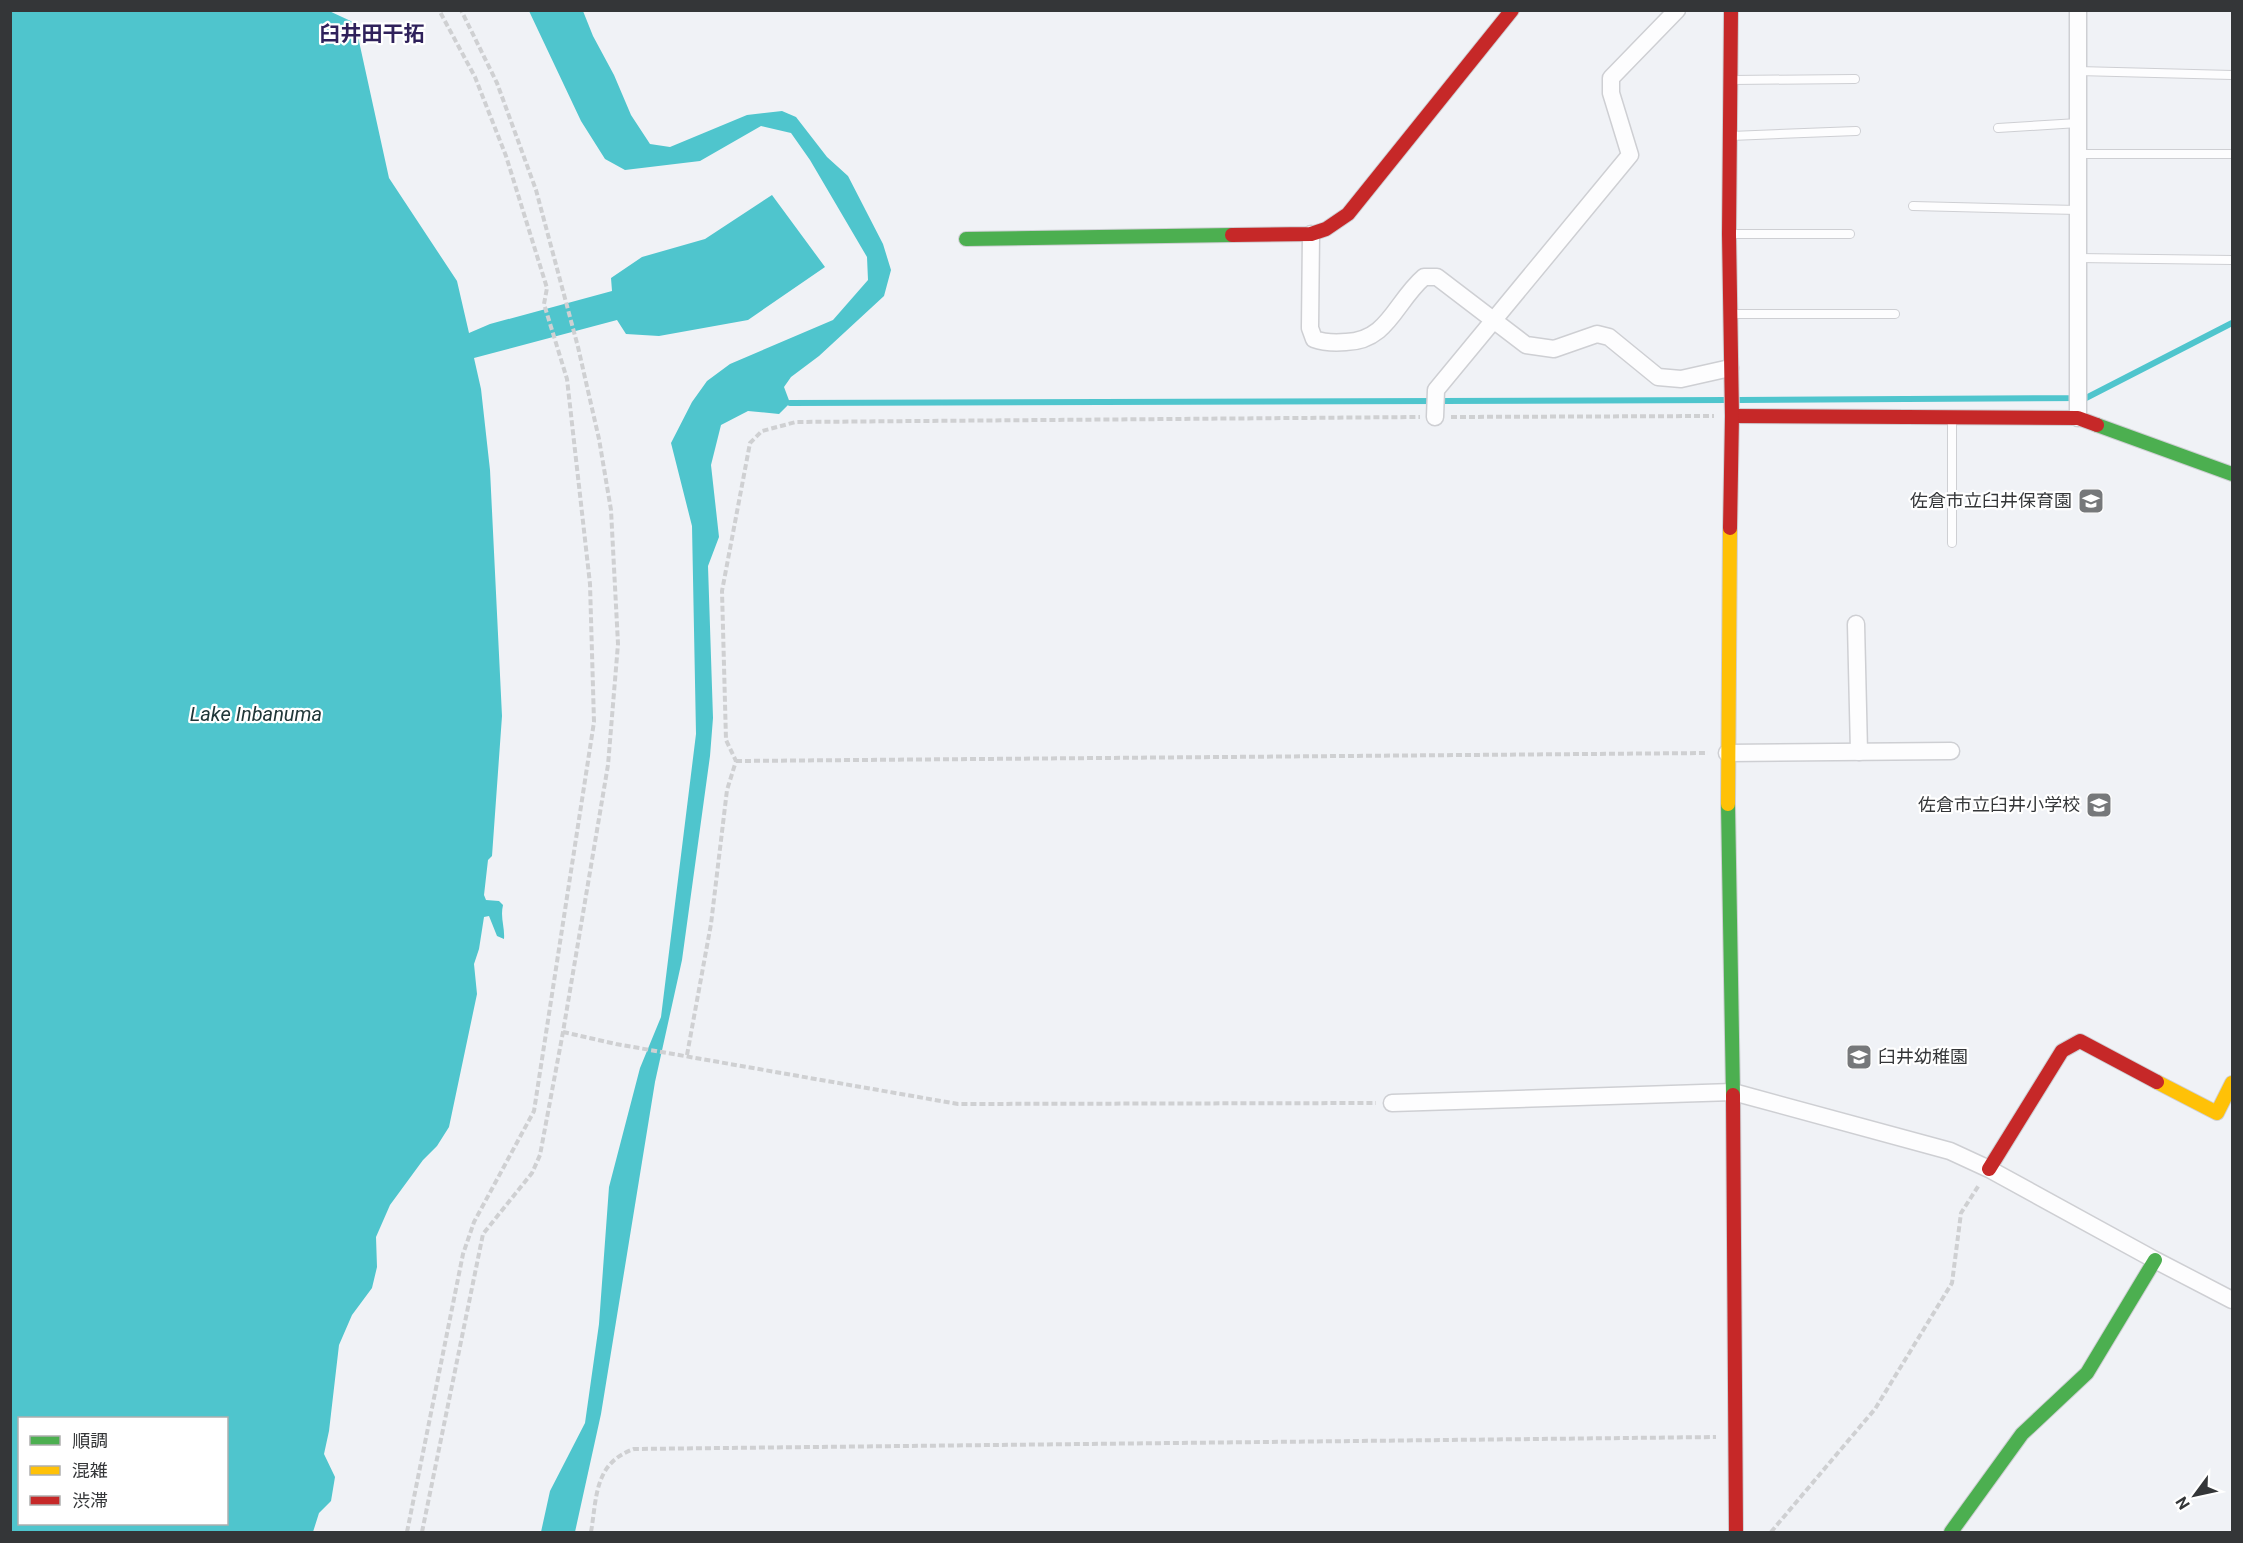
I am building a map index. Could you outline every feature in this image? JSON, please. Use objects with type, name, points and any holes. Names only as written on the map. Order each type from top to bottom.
[{"type":"street","points":[[966,239],[1311,234],[1326,229],[1348,214],[1512,10]]},
{"type":"street","points":[[1435,406],[1493,321],[1630,155],[1611,93],[1611,78],[1677,10]]},
{"type":"street","points":[[1731,10],[1731,412],[1727,753],[1733,1092],[1736,1533]]},
{"type":"street","points":[[2078,10],[2078,405]]},
{"type":"street","points":[[1311,234],[1310,328],[1314,339],[1325,343],[1363,341],[1379,332],[1412,288],[1424,277],[1437,278],[1526,345],[1554,349],[1597,334],[1609,337],[1658,377],[1681,379],[1730,368]]},
{"type":"street","points":[[1731,412],[1952,417],[2078,405],[2232,474]]},
{"type":"street","points":[[1856,624],[1859,752]]},
{"type":"street","points":[[1727,753],[1951,751]]},
{"type":"street","points":[[1989,1169],[2062,1051],[2080,1041],[2217,1113],[2232,1083]]},
{"type":"street","points":[[1392,1103],[1733,1092],[1950,1151],[1989,1169],[2232,1300]]},
{"type":"street","points":[[1951,1533],[2022,1434],[2087,1373],[2155,1260]]},
{"type":"lane","points":[[2078,71],[2232,75]]},
{"type":"lane","points":[[1731,80],[1855,79]]},
{"type":"lane","points":[[1998,128],[2078,123]]},
{"type":"lane","points":[[1730,136],[1856,131]]},
{"type":"lane","points":[[2078,154],[2232,154]]},
{"type":"lane","points":[[1913,206],[2078,210]]},
{"type":"lane","points":[[1730,234],[1850,234]]},
{"type":"lane","points":[[2078,258],[2232,260]]},
{"type":"lane","points":[[1730,314],[1895,314]]},
{"type":"lane","points":[[1952,417],[1952,543]]},
{"type":"path","points":[[407,1533],[463,1254],[474,1222],[534,1111],[594,722],[590,584],[567,379],[544,304],[547,288],[506,156],[475,77],[439,10]]},
{"type":"path","points":[[422,1533],[483,1234],[532,1173],[540,1155],[608,765],[618,644],[612,510],[578,347],[536,190],[496,83],[461,10]]},
{"type":"path","points":[[687,1055],[711,924],[727,790],[736,761],[726,740],[722,591],[750,443],[762,431],[796,422],[1435,406],[1731,412]]},
{"type":"path","points":[[736,761],[1727,753]]},
{"type":"path","points":[[563,1032],[616,1044],[958,1104],[1392,1103]]},
{"type":"path","points":[[1771,1533],[1875,1409],[1952,1282],[1961,1214],[1989,1169]]},
{"type":"path","points":[[591,1533],[601,1480],[608,1464],[620,1454],[634,1449],[1734,1437]]},
{"type":"water","name":"Lake Inbanuma","points":[[327,10],[355,23],[389,178],[457,281],[469,333],[490,324],[612,291],[611,278],[642,257],[705,239],[772,195],[825,267],[748,320],[659,336],[626,334],[617,320],[474,358],[481,389],[490,470],[502,716],[492,856],[488,860],[484,895],[486,900],[499,901],[503,905],[504,939],[497,936],[489,916],[484,917],[474,964],[477,994],[449,1127],[437,1146],[423,1160],[390,1205],[376,1237],[377,1267],[372,1288],[352,1315],[339,1345],[329,1431],[324,1454],[335,1477],[331,1501],[319,1513],[313,1532],[11,1532],[11,11]]},
{"type":"water","points":[[529,11],[583,11],[631,115],[650,144],[670,147],[747,115],[782,111],[796,117],[827,157],[848,176],[883,244],[891,270],[884,296],[819,356],[791,377],[784,387],[790,403],[779,414],[748,411],[721,425],[711,465],[719,537],[708,566],[713,718],[710,756],[682,960],[655,1082],[601,1414],[575,1532],[541,1532],[550,1491],[585,1423],[599,1324],[609,1187],[640,1068],[661,1017],[696,734],[692,526],[671,443],[692,402],[707,381],[730,364],[833,320],[868,280],[867,257],[810,160],[791,133],[761,126],[700,161],[625,170],[605,159],[581,121]]},
{"type":"waterway","points":[[1738,400],[2086,398],[2232,323]]},
{"type":"waterway","points":[[790,403],[1728,400]]},
{"type":"traffic: fast","points":[[966,239],[1232,235]]},
{"type":"traffic: fast","points":[[2097,425],[2232,474]]},
{"type":"traffic: fast","points":[[1728,804],[1733,1095]]},
{"type":"traffic: fast","points":[[1951,1532],[2022,1434],[2087,1373],[2155,1260]]},
{"type":"traffic: slow","points":[[1728,804],[1730,528]]},
{"type":"traffic: slow","points":[[2157,1082],[2217,1113],[2232,1083]]},
{"type":"traffic: jam","points":[[1232,235],[1311,234],[1326,229],[1348,214],[1512,10]]},
{"type":"traffic: jam","points":[[1730,528],[1731,10]]},
{"type":"traffic: jam","points":[[1732,416],[2078,418],[2097,425]]},
{"type":"traffic: jam","points":[[1989,1169],[2062,1051],[2080,1041],[2157,1082]]},
{"type":"traffic: jam","points":[[1733,1095],[1736,1532]]},
{"type":"place","name":"佐倉市立臼井保育園","points":[[2091,501]]},
{"type":"place","name":"佐倉市立臼井小学校","points":[[2099,805]]},
{"type":"place","name":"臼井幼稚園","points":[[1859,1057]]},
{"type":"district","name":"臼井田干拓","points":[[372,34]]}]
